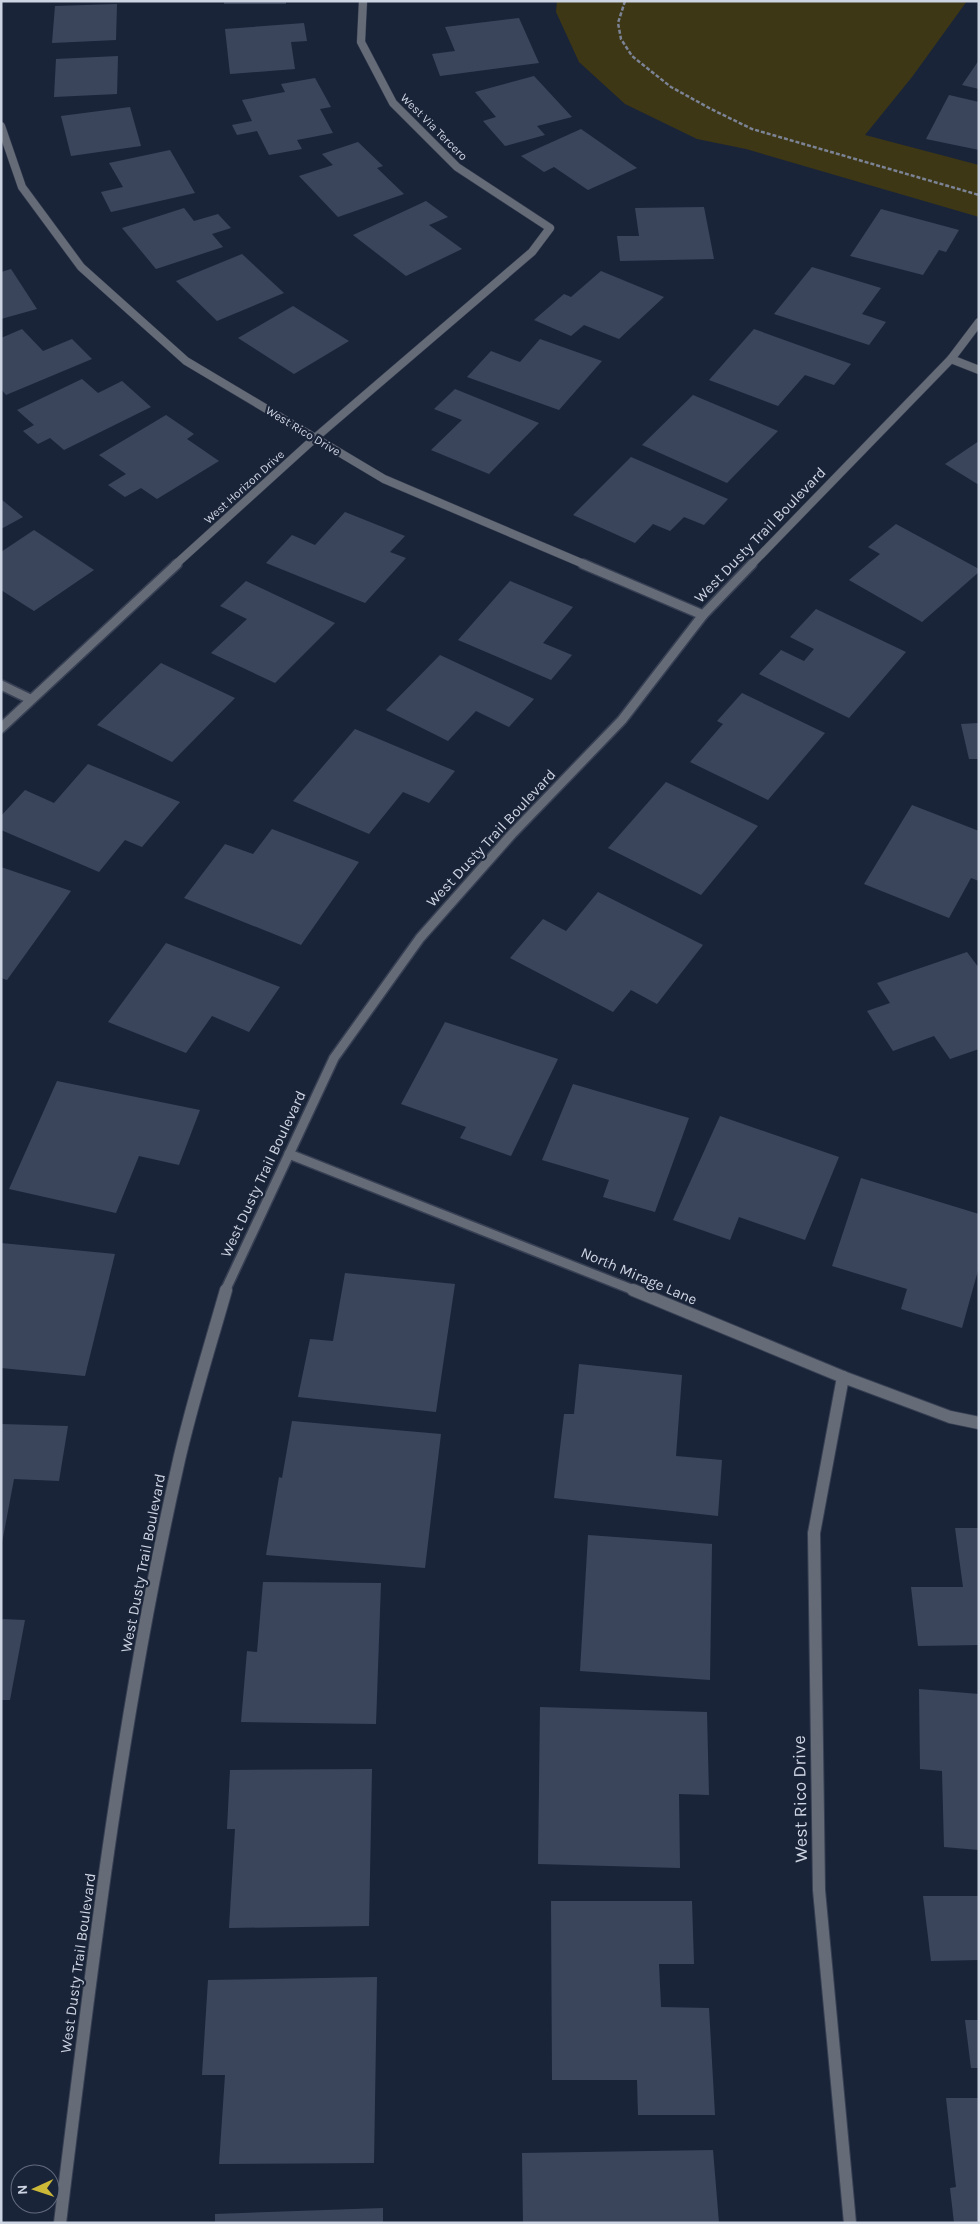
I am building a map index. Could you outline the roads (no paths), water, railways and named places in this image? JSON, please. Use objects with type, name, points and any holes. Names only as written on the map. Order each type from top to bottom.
[{"type":"street","name":"West Via Tercero","points":[[363,1],[361,42],[392,103],[457,167],[550,228]]},
{"type":"street","name":"West Rico Drive","points":[[1,126],[22,187],[81,267],[186,361],[384,479],[703,615]]},
{"type":"street","name":"West Horizon Drive","points":[[1,728],[30,699],[315,438],[532,252],[550,228]]},
{"type":"street","name":"West Dusty Trail Boulevard","points":[[60,2223],[94,1950],[134,1691],[177,1468],[227,1285],[334,1058],[420,938],[512,834],[622,720],[703,615],[951,359],[979,322]]},
{"type":"street","points":[[951,359],[979,370]]},
{"type":"street","points":[[1,686],[30,699]]},
{"type":"street","name":"North Mirage Lane","points":[[289,1154],[558,1259],[843,1377],[950,1417],[979,1423]]},
{"type":"street","name":"West Rico Drive","points":[[843,1377],[814,1533],[819,1890],[850,2223]]}]
